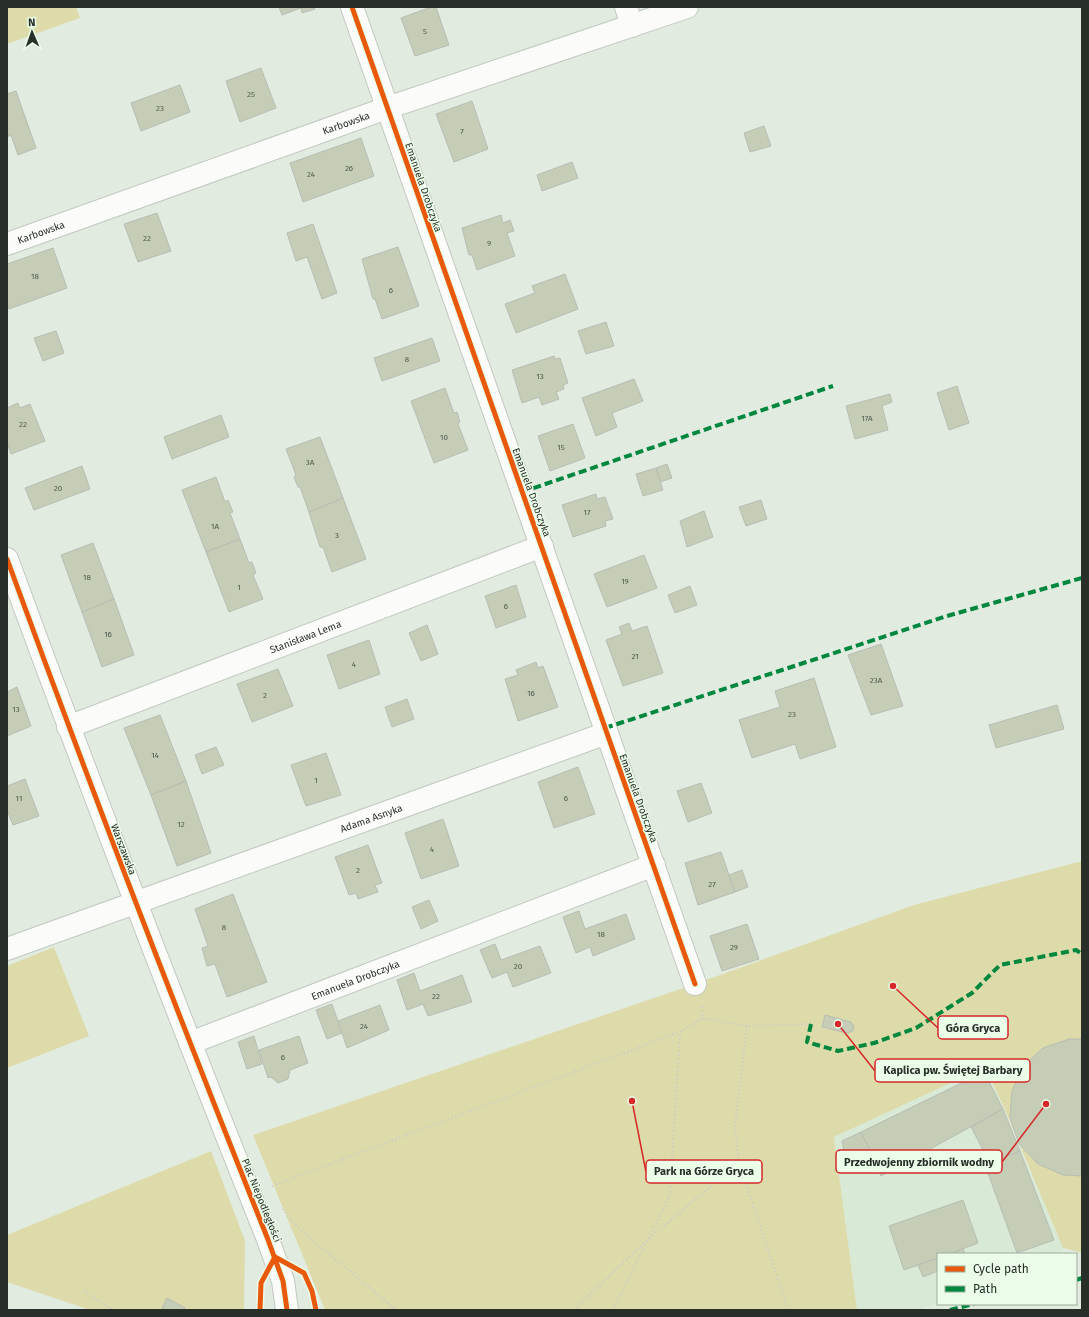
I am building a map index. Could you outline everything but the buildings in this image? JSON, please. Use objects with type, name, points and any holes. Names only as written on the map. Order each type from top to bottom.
[{"type":"street","name":"Emanuela Drobczyka","points":[[352,7],[695,984]]},
{"type":"street","name":"Karbowska","points":[[7,244],[387,108],[629,16],[687,7]]},
{"type":"street","name":"Stanisława Lema","points":[[68,727],[542,546]]},
{"type":"street","name":"Warszawska","points":[[7,559],[68,727],[230,1143]]},
{"type":"street","name":"Adama Asnyka","points":[[7,949],[607,733]]},
{"type":"street","name":"Emanuela Drobczyka","points":[[190,1043],[654,865]]},
{"type":"street","name":"Plac Niepodległości","points":[[230,1143],[283,1281],[287,1310]]},
{"type":"path","points":[[702,1006],[702,1018]]},
{"type":"path","points":[[266,1189],[680,1032],[702,1018],[748,1026],[811,1024]]},
{"type":"path","points":[[748,1026],[735,1126],[739,1162],[788,1310]]},
{"type":"path","points":[[613,1310],[670,1195],[680,1032]]},
{"type":"path","points":[[574,1310],[648,1239],[739,1162]]},
{"type":"path","points":[[280,1205],[297,1227],[396,1310]]},
{"type":"path","points":[[84,1291],[113,1310]]},
{"type":"shaded area","points":[[7,7],[76,7],[80,18],[7,44]]},
{"type":"shaded area","points":[[1082,861],[1082,1253],[1063,1248],[1005,1110],[985,1067],[834,1137],[857,1310],[325,1310],[253,1135],[695,984],[914,905]]},
{"type":"shaded area","points":[[54,947],[89,1036],[7,1068],[7,966]]},
{"type":"shaded area","points":[[985,1067],[1063,1248],[1061,1253],[937,1253],[937,1303],[919,1310],[857,1310],[834,1137]]},
{"type":"shaded area","points":[[211,1151],[245,1241],[244,1310],[90,1310],[7,1282],[7,1235]]},
{"type":"marked path","points":[[522,492],[833,386]]},
{"type":"marked path","points":[[605,728],[947,616],[1082,578]]},
{"type":"marked path","points":[[811,1024],[807,1042],[838,1051],[874,1043],[916,1028],[972,993],[1000,965],[1076,950],[1082,954]]},
{"type":"marked path","points":[[1077,1280],[1082,1278]]},
{"type":"marked path","points":[[950,1310],[970,1305]]},
{"type":"cycle path","points":[[352,7],[695,984]]},
{"type":"cycle path","points":[[7,559],[134,899],[267,1237],[283,1281],[287,1310]]},
{"type":"cycle path","points":[[260,1310],[261,1283],[275,1257],[304,1273],[312,1291],[316,1310]]},
{"type":"place","name":"Góra Gryca","points":[[893,986]]},
{"type":"place","name":"Kaplica pw. Świętej Barbary","points":[[838,1024]]},
{"type":"place","name":"Park na Górze Gryca","points":[[632,1101]]},
{"type":"place","name":"Przedwojenny zbiornik wodny","points":[[1046,1104]]}]
